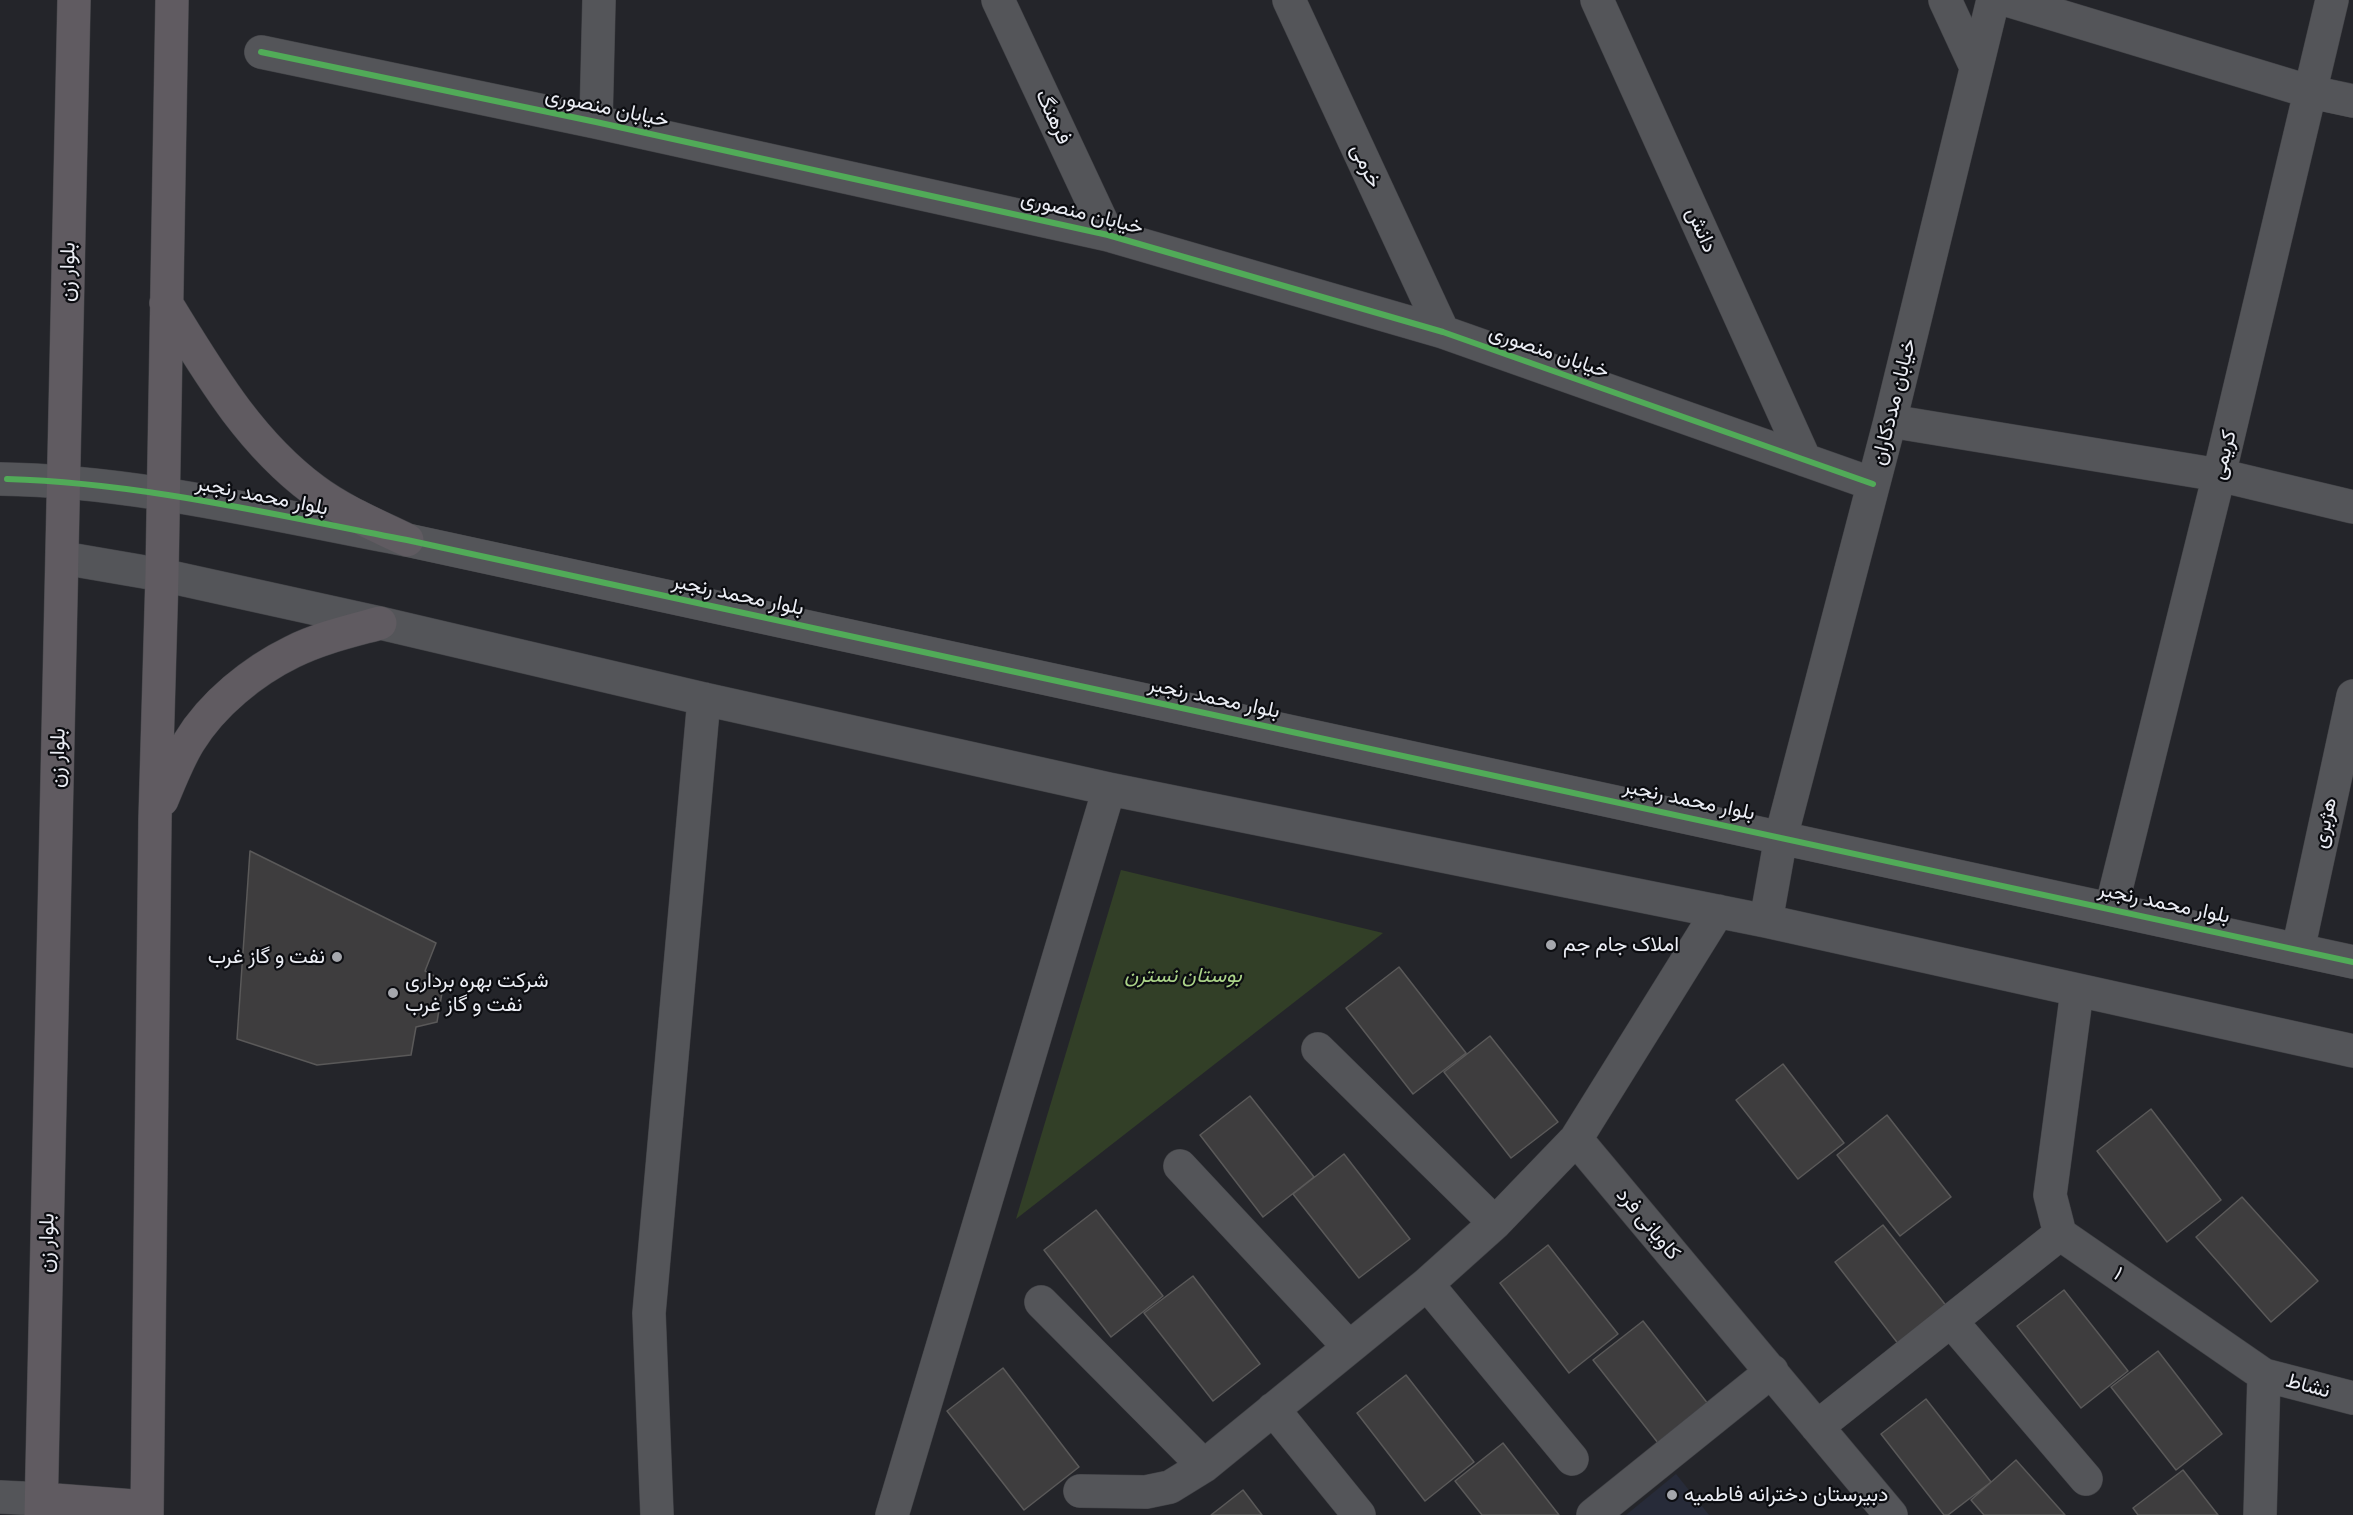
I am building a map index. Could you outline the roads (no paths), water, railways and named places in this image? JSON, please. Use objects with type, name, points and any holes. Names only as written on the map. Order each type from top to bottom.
[{"type":"main road","name":"بلوار زن","points":[[42,1507],[74,0]]},
{"type":"main road","points":[[42,1507],[147,1511],[155,819],[164,494],[172,0]]},
{"type":"main road","points":[[166,303],[242,420],[278,459],[315,490],[358,516],[407,540]]},
{"type":"main road","points":[[155,819],[189,741],[214,709],[241,685],[292,652],[380,622]]},
{"type":"street","points":[[596,122],[599,0]]},
{"type":"street","name":"فرهنگ","points":[[998,0],[1108,235]]},
{"type":"street","name":"خرمی","points":[[1289,0],[1443,332]]},
{"type":"street","name":"دانش","points":[[1597,0],[1805,460]]},
{"type":"street","points":[[1945,0],[1976,67]]},
{"type":"street","name":"خیابان مددکاران","points":[[1766,921],[1781,837],[1890,421],[1993,0]]},
{"type":"street","points":[[2007,0],[2311,92],[2353,101]]},
{"type":"street","name":"کریمی","points":[[2112,909],[2219,475],[2332,0]]},
{"type":"street","name":"خیابان منصوری","points":[[261,52],[596,122],[1108,235],[1443,332],[1873,484]]},
{"type":"street","points":[[1890,421],[2219,475],[2353,507]]},
{"type":"street","name":"بلوار محمد رنجبر","points":[[4,479],[64,481],[164,494],[407,540],[2353,962]]},
{"type":"street","points":[[63,558],[162,575],[380,622],[704,699],[1109,789],[1766,921],[2353,1051]]},
{"type":"street","name":"هژبری","points":[[2298,950],[2353,696]]},
{"type":"street","points":[[657,1515],[649,1312],[704,699]]},
{"type":"street","points":[[892,1515],[1109,789]]},
{"type":"street","points":[[1080,1491],[1146,1492],[1170,1487],[1204,1466],[1426,1284],[1495,1223],[1576,1139],[1718,912]]},
{"type":"street","points":[[1817,1427],[2060,1234],[2049,1195],[2077,991]]},
{"type":"street","points":[[1318,1049],[1495,1223]]},
{"type":"street","name":"کاویانی فرد","points":[[1576,1139],[1891,1515]]},
{"type":"street","points":[[1180,1166],[1349,1347]]},
{"type":"street","name":"۱","points":[[2060,1234],[2264,1375]]},
{"type":"street","points":[[1426,1284],[1572,1459]]},
{"type":"street","points":[[1041,1302],[1204,1466]]},
{"type":"street","points":[[1951,1321],[2086,1479]]},
{"type":"street","points":[[1593,1515],[1772,1371]]},
{"type":"street","points":[[2260,1515],[2264,1375]]},
{"type":"street","name":"نشاط","points":[[2264,1375],[2353,1398]]},
{"type":"street","points":[[1273,1409],[1359,1515]]},
{"type":"street","points":[[0,1497],[42,1507]]},
{"type":"place","name":"املاک جام جم","points":[[1551,945]]},
{"type":"place","name":"نفت و گاز غرب","points":[[337,957]]},
{"type":"place","name":"شرکت بهره برداری نفت و گاز غرب","points":[[393,993]]},
{"type":"place","name":"دبیرستان دخترانه فاطمیه","points":[[1672,1495]]},
{"type":"park label","name":"بوستان نسترن","points":[[1183,976]]}]
